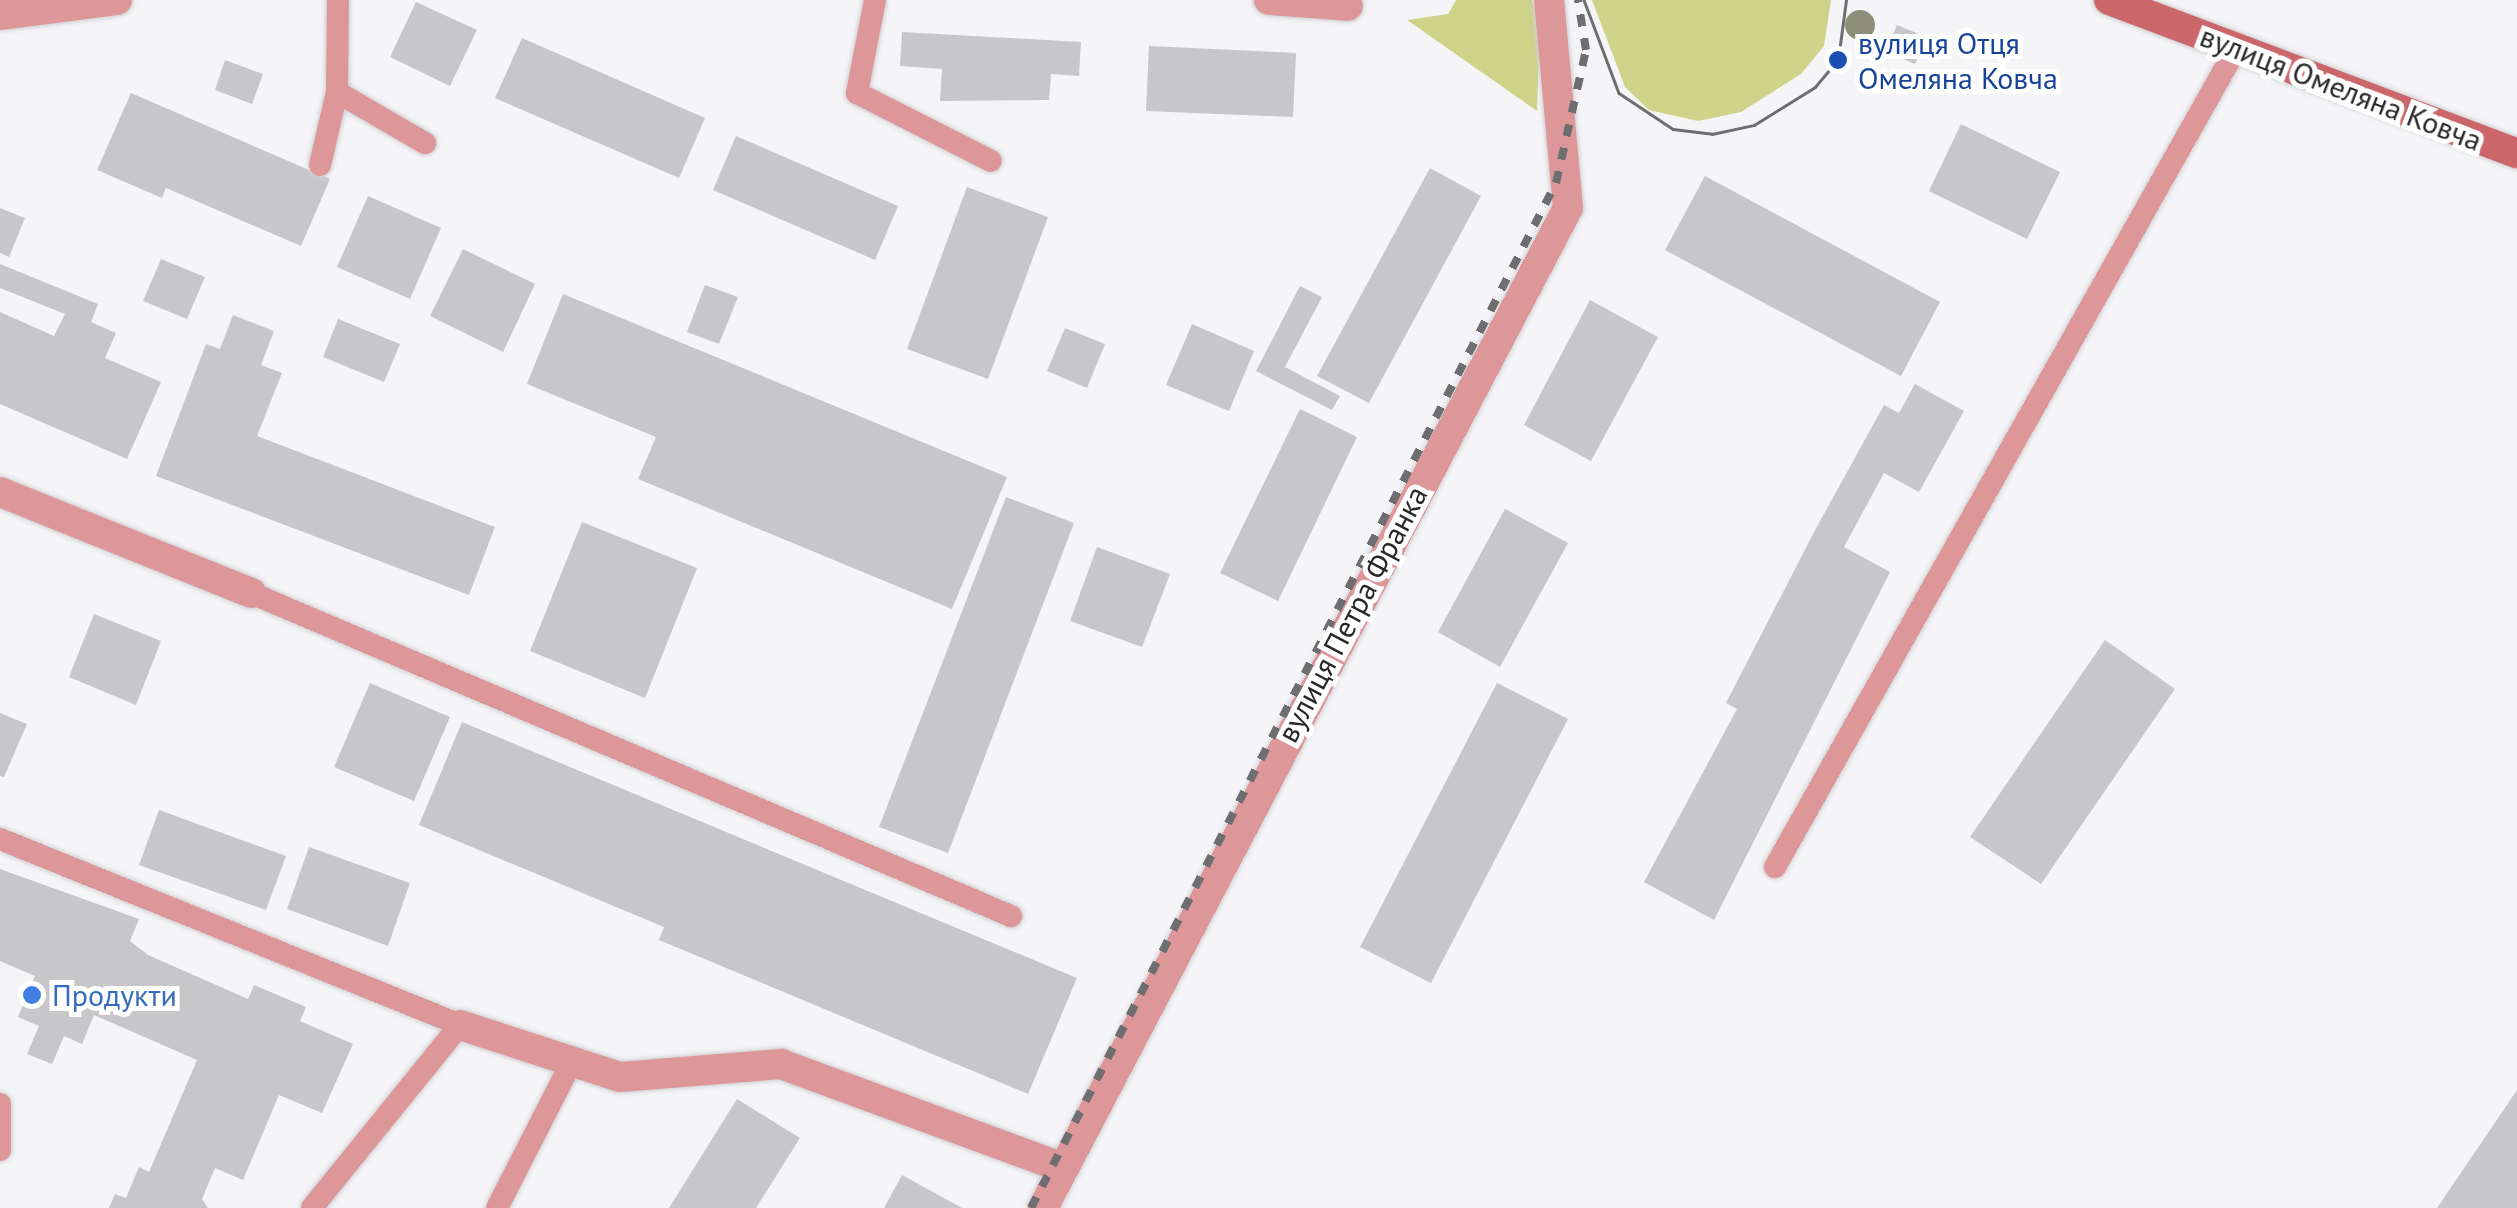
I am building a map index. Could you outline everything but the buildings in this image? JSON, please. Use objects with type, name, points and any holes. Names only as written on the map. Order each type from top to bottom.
[{"type":"main road","name":"вулиця Омеляна Ковча","points":[[2109,0],[2517,154]]},
{"type":"street","points":[[0,15],[117,0]]},
{"type":"street","points":[[1269,0],[1348,6]]},
{"type":"street","name":"вулиця Петра Франка","points":[[1043,1208],[1058,1166],[1568,208],[1549,0]]},
{"type":"street","points":[[0,492],[251,593]]},
{"type":"street","points":[[460,1026],[569,1067],[651,1078],[781,1064],[1058,1166]]},
{"type":"lane","points":[[320,165],[337,92],[338,0]]},
{"type":"lane","points":[[874,0],[857,93],[991,160]]},
{"type":"lane","points":[[1775,867],[2236,49]]},
{"type":"lane","points":[[337,92],[425,144]]},
{"type":"lane","points":[[251,593],[1010,916]]},
{"type":"lane","points":[[0,839],[460,1026],[312,1208]]},
{"type":"lane","points":[[497,1208],[569,1067]]},
{"type":"lane","points":[[0,1104],[0,1150]]},
{"type":"green space","points":[[1456,0],[1532,0],[1540,28],[1537,111],[1407,20],[1448,14]]},
{"type":"green space","points":[[1592,0],[1831,0],[1824,46],[1801,74],[1741,112],[1698,121],[1649,110],[1625,87]]},
{"type":"tram line","points":[[1584,0],[1619,93],[1673,129],[1712,134],[1754,125],[1815,87],[1838,60],[1846,0]]},
{"type":"railway","points":[[1031,1208],[1556,183],[1586,50],[1578,0]]},
{"type":"place","name":"вулиця Отця Омеляна Ковча","points":[[1838,60]]},
{"type":"place","name":"Продукти","points":[[32,995]]}]
